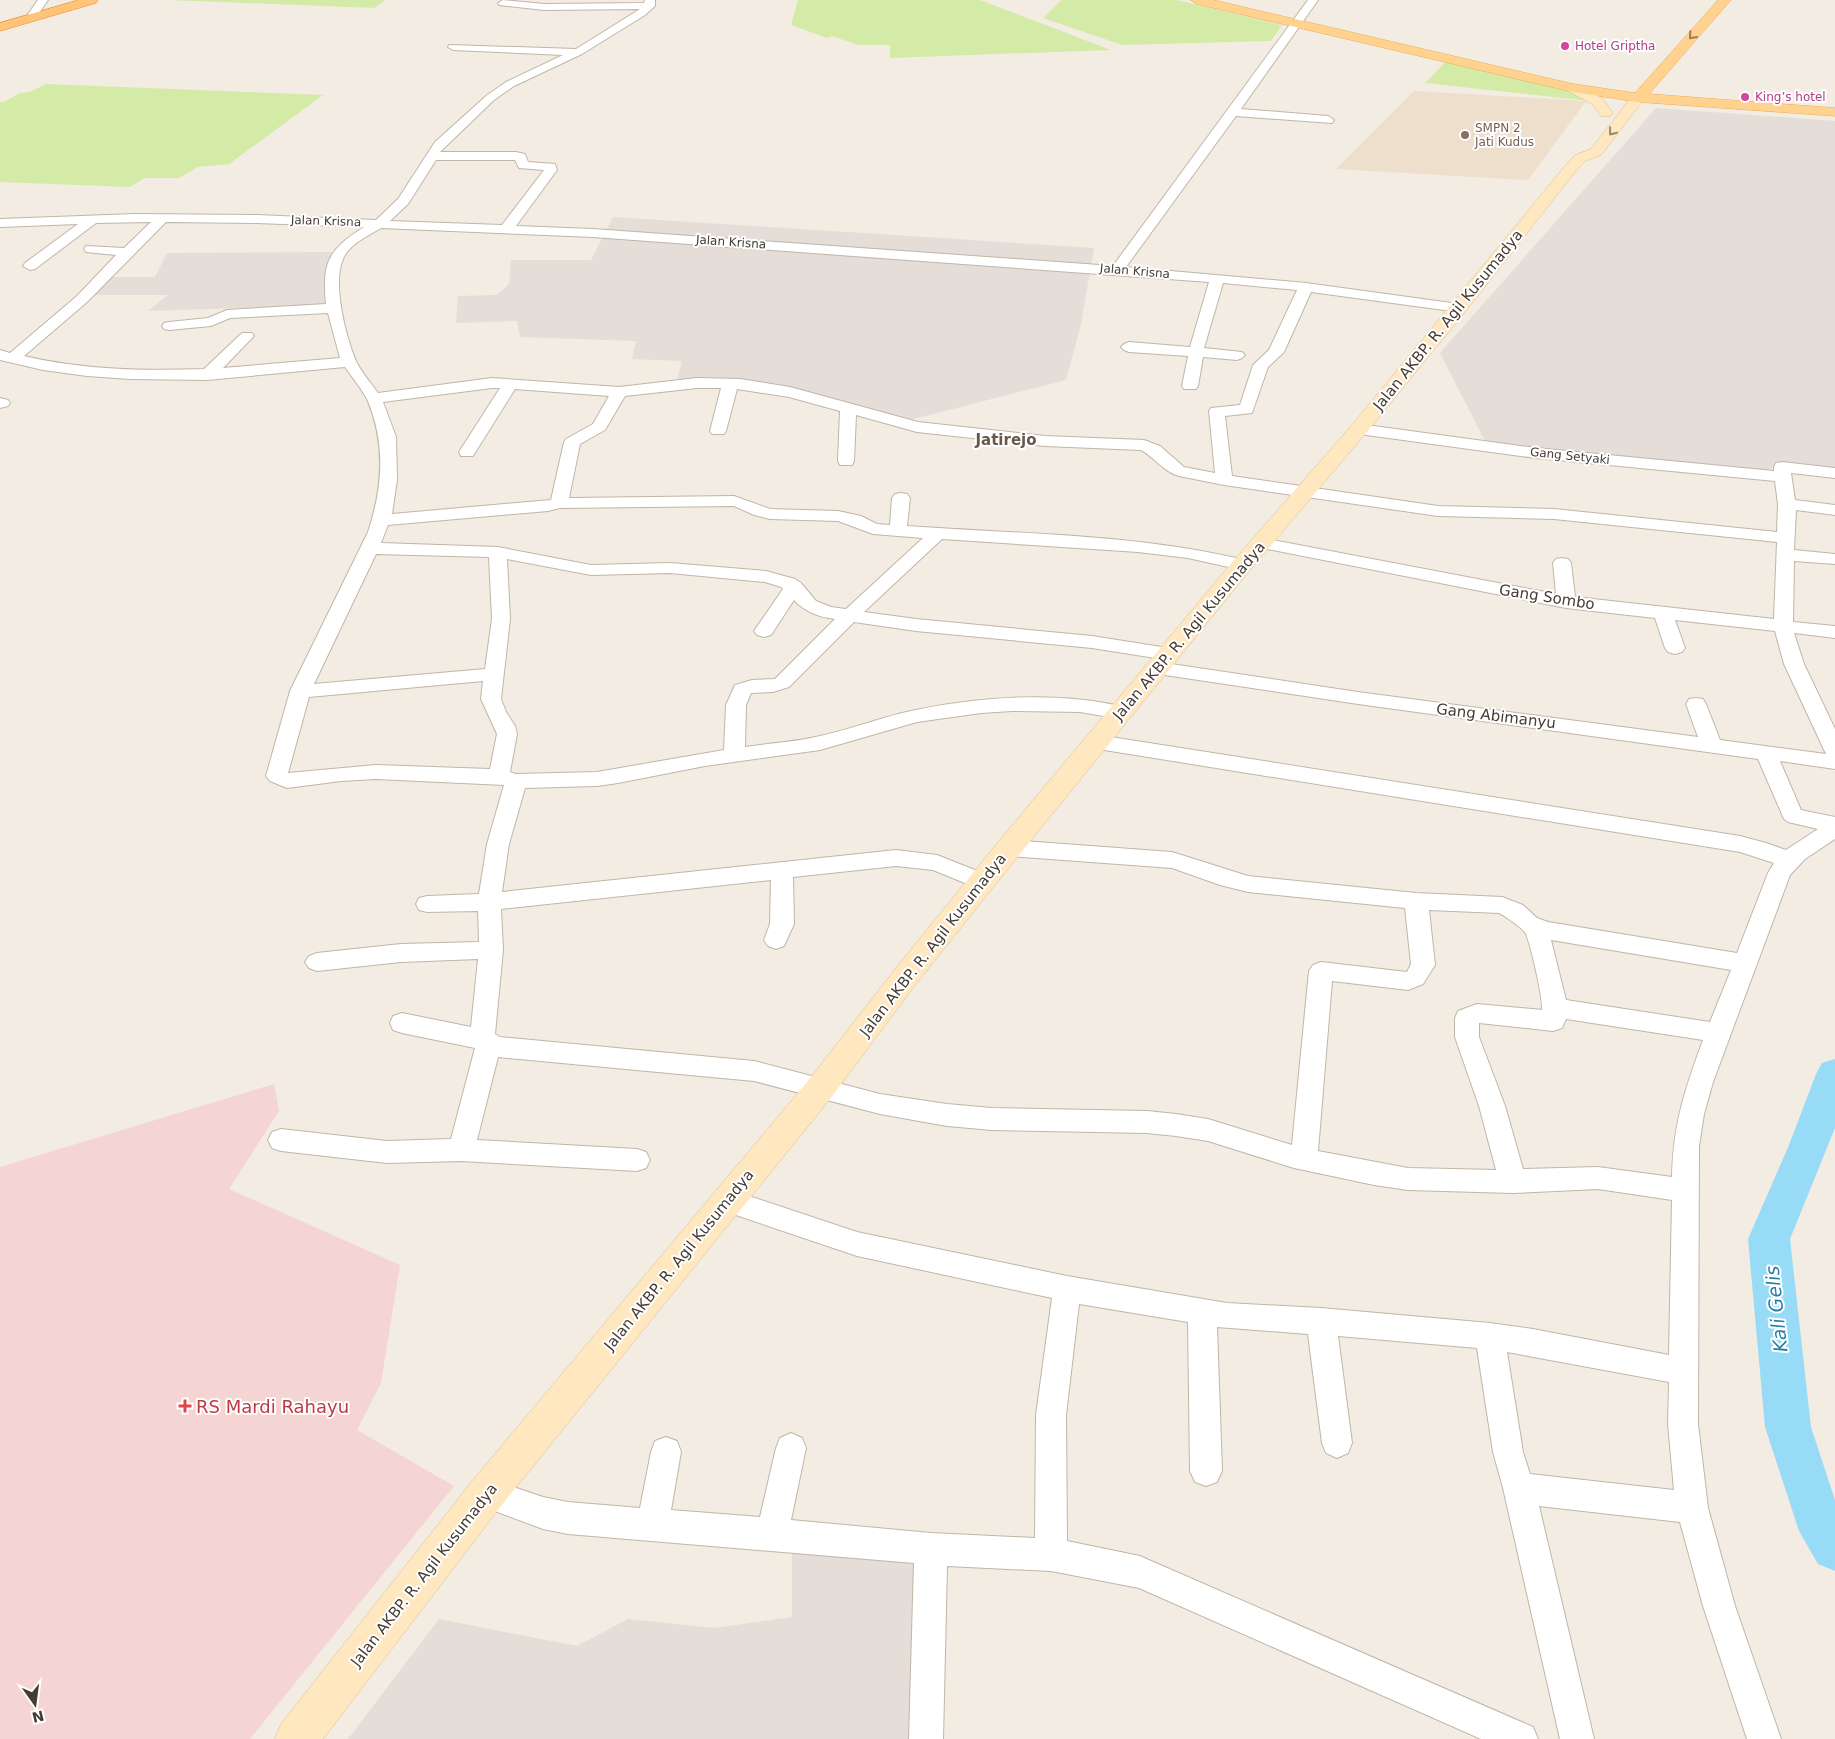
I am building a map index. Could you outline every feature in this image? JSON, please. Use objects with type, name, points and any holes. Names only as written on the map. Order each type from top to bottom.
[{"type":"highway","points":[[0,23],[80,0]]},
{"type":"highway","points":[[0,27],[92,0]]},
{"type":"main road","points":[[1197,0],[1635,98],[1664,102],[1703,101]]},
{"type":"main road","points":[[1217,0],[1299,22]]},
{"type":"main road","name":"Jalan AKBP. R. Agil Kusumadya","points":[[296,1739],[487,1493],[819,1090],[906,976],[1009,848],[1098,742],[1242,564],[1359,429],[1459,308],[1582,148],[1596,152],[1635,98],[1725,0]]},
{"type":"main road","name":"Jalan AKBP. R. Agil Kusumadya","points":[[1635,98],[1637,78]]},
{"type":"main road","points":[[1654,79],[1672,91],[1703,101]]},
{"type":"main road","points":[[1572,85],[1612,81]]},
{"type":"main road","name":"Jalan AKBP. R. Agil Kusumadya","points":[[1572,85],[1598,102],[1601,119],[1635,98]]},
{"type":"main road","points":[[1635,98],[1703,101],[1835,112]]},
{"type":"street","points":[[33,14],[43,0]]},
{"type":"street","points":[[1118,269],[1299,22],[1312,0]]},
{"type":"street","points":[[503,3],[544,7],[650,3]]},
{"type":"street","points":[[650,3],[641,13],[578,52],[499,91],[444,140],[431,156],[408,196],[380,223],[348,243],[336,258],[331,279],[334,308],[349,362],[374,398],[384,423],[389,449],[389,480],[381,520],[370,548],[300,691],[277,776],[281,779],[295,781],[368,772],[507,778],[597,779],[734,755],[820,744],[916,716],[981,707],[1012,705],[1080,706],[1121,713]]},
{"type":"street","points":[[585,35],[603,36]]},
{"type":"street","points":[[453,47],[578,52]]},
{"type":"street","points":[[1233,112],[1328,120]]},
{"type":"street","points":[[431,156],[516,156],[521,157],[524,165],[551,168],[507,228]]},
{"type":"street","points":[[7,356],[82,299],[162,219]]},
{"type":"street","name":"Jalan Krisna","points":[[0,223],[92,220],[256,219],[507,228],[1118,269],[1306,287],[1459,308]]},
{"type":"street","points":[[30,266],[92,220]]},
{"type":"street","points":[[91,249],[128,252]]},
{"type":"street","points":[[1190,386],[1196,351],[1217,278]]},
{"type":"street","points":[[1224,480],[1217,411],[1246,410],[1261,364],[1276,352],[1306,287]]},
{"type":"street","points":[[169,326],[211,322],[228,314],[334,308]]},
{"type":"street","points":[[206,375],[247,336]]},
{"type":"street","points":[[1129,347],[1237,355]]},
{"type":"street","points":[[7,356],[90,372],[140,376],[206,375],[349,362]]},
{"type":"street","points":[[374,398],[478,384],[511,383],[619,392],[692,384],[730,384],[774,388],[899,424],[936,430],[1036,440],[1144,446],[1154,450],[1179,471],[1224,480],[1438,511],[1554,514],[1786,546],[1835,559]]},
{"type":"street","points":[[467,452],[511,383]]},
{"type":"street","points":[[718,431],[730,384]]},
{"type":"street","points":[[559,503],[572,442],[599,427],[619,392]]},
{"type":"street","points":[[846,461],[848,409]]},
{"type":"street","name":"Gang Setyaki","points":[[1359,429],[1536,452],[1782,477]]},
{"type":"street","points":[[1835,473],[1782,467],[1787,504],[1783,627],[1794,664],[1835,751]]},
{"type":"street","points":[[898,532],[901,498]]},
{"type":"street","points":[[381,520],[548,506],[559,503],[734,501],[763,513],[838,516],[855,520],[873,529],[1138,547],[1188,553],[1242,564]]},
{"type":"street","points":[[1787,504],[1835,510]]},
{"type":"street","points":[[734,755],[736,705],[742,689],[750,685],[774,687],[782,683],[937,534]]},
{"type":"street","name":"Gang Sombo","points":[[1262,543],[1566,602],[1835,632]]},
{"type":"street","points":[[370,548],[498,552],[578,568],[606,570],[670,568],[766,577],[788,583],[794,587],[764,631]]},
{"type":"street","points":[[461,1150],[487,1042],[483,1035],[492,950],[489,902],[507,778],[505,726],[491,699],[501,619],[498,552]]},
{"type":"street","points":[[1562,563],[1566,602]]},
{"type":"street","name":"Gang Abimanyu","points":[[794,587],[810,605],[817,609],[850,616],[934,627],[1092,642],[1163,661],[1358,698],[1835,762]]},
{"type":"street","points":[[1663,613],[1675,648]]},
{"type":"street","points":[[300,691],[493,674]]},
{"type":"street","points":[[1696,704],[1711,744]]},
{"type":"street","points":[[1098,742],[1740,844],[1758,848],[1788,860]]},
{"type":"street","points":[[1767,752],[1792,814],[1796,817],[1835,825]]},
{"type":"street","points":[[1764,1739],[1719,1606],[1692,1508],[1683,1424],[1682,1371],[1686,1146],[1691,1114],[1700,1082],[1779,873],[1788,860],[1835,829]]},
{"type":"street","points":[[1009,848],[1172,860],[1191,864],[1232,881],[1416,901],[1502,905],[1515,911],[1536,928],[1744,963]]},
{"type":"street","points":[[427,904],[489,902],[896,858],[937,863],[982,882]]},
{"type":"street","points":[[776,940],[782,924],[782,869]]},
{"type":"street","points":[[1304,1159],[1321,971],[1408,980],[1416,978],[1423,965],[1416,901]]},
{"type":"street","points":[[1513,1182],[1492,1106],[1467,1037],[1467,1018],[1477,1013],[1553,1021],[1554,997],[1536,928]]},
{"type":"street","points":[[316,962],[401,953],[492,950]]},
{"type":"street","points":[[1555,1008],[1718,1033]]},
{"type":"street","points":[[402,1023],[487,1042],[498,1047],[775,1075],[819,1090],[880,1104],[947,1115],[992,1119],[1147,1122],[1176,1125],[1208,1130],[1304,1159],[1374,1174],[1408,1179],[1513,1182],[1598,1178],[1685,1190]]},
{"type":"street","points":[[281,1140],[387,1152],[461,1150],[638,1160]]},
{"type":"street","points":[[728,1201],[857,1244],[1067,1290],[1202,1313],[1490,1336],[1533,1342],[1682,1371]]},
{"type":"street","points":[[1051,1555],[1051,1415],[1067,1290]]},
{"type":"street","points":[[1202,1313],[1206,1471]]},
{"type":"street","points":[[1320,1321],[1337,1443]]},
{"type":"street","points":[[1490,1336],[1508,1452],[1520,1488],[1577,1739]]},
{"type":"street","points":[[772,1534],[791,1448]]},
{"type":"street","points":[[652,1526],[666,1452]]},
{"type":"street","points":[[1520,1488],[1692,1508]]},
{"type":"street","points":[[487,1493],[543,1513],[560,1517],[931,1549],[1051,1555],[1100,1563],[1148,1575],[1522,1739]]},
{"type":"street","points":[[926,1739],[931,1549]]},
{"type":"shaded area","name":"SMPN 2 Jati Kudus","points":[[1414,91],[1586,101],[1528,180],[1336,169]]},
{"type":"shaded area","points":[[1656,108],[1835,121],[1835,471],[1782,465],[1743,478],[1486,443],[1440,353]]},
{"type":"shaded area","points":[[613,217],[1094,248],[1081,324],[1066,380],[902,422],[776,387],[676,385],[682,361],[632,359],[636,341],[520,337],[517,321],[456,323],[458,296],[497,295],[509,284],[511,260],[591,260]]},
{"type":"shaded area","points":[[333,252],[327,264],[328,305],[148,311],[168,295],[92,295],[107,277],[155,277],[167,253]]},
{"type":"shaded area","name":"RS Mardi Rahayu","points":[[274,1084],[279,1111],[229,1189],[400,1265],[381,1383],[357,1430],[454,1486],[250,1739],[0,1739],[0,1167]]},
{"type":"shaded area","points":[[792,1546],[925,1557],[919,1739],[348,1739],[439,1619],[577,1646],[628,1619],[714,1628],[792,1617]]},
{"type":"green space","points":[[169,0],[386,0],[374,8]]},
{"type":"green space","points":[[798,0],[980,0],[1111,50],[890,58],[890,45],[858,45],[832,36],[827,38],[791,25]]},
{"type":"green space","points":[[1061,0],[1177,0],[1282,25],[1271,41],[1122,45],[1043,18]]},
{"type":"green space","points":[[1446,61],[1566,88],[1590,101],[1425,83]]},
{"type":"green space","points":[[46,84],[323,95],[229,164],[198,167],[179,178],[145,178],[130,187],[0,182],[0,102],[4,102],[20,93],[30,92]]},
{"type":"waterway","name":"Kali Gelis","points":[[1835,1074],[1809,1145],[1769,1239],[1788,1427],[1816,1514],[1835,1547]]},
{"type":"place","name":"Hotel Griptha","points":[[1565,46]]},
{"type":"place","name":"King’s hotel","points":[[1745,97]]},
{"type":"place","name":"SMPN 2 Jati Kudus","points":[[1465,135]]},
{"type":"place","name":"RS Mardi Rahayu","points":[[185,1406]]},
{"type":"district","name":"Jatirejo","points":[[1006,440]]}]
